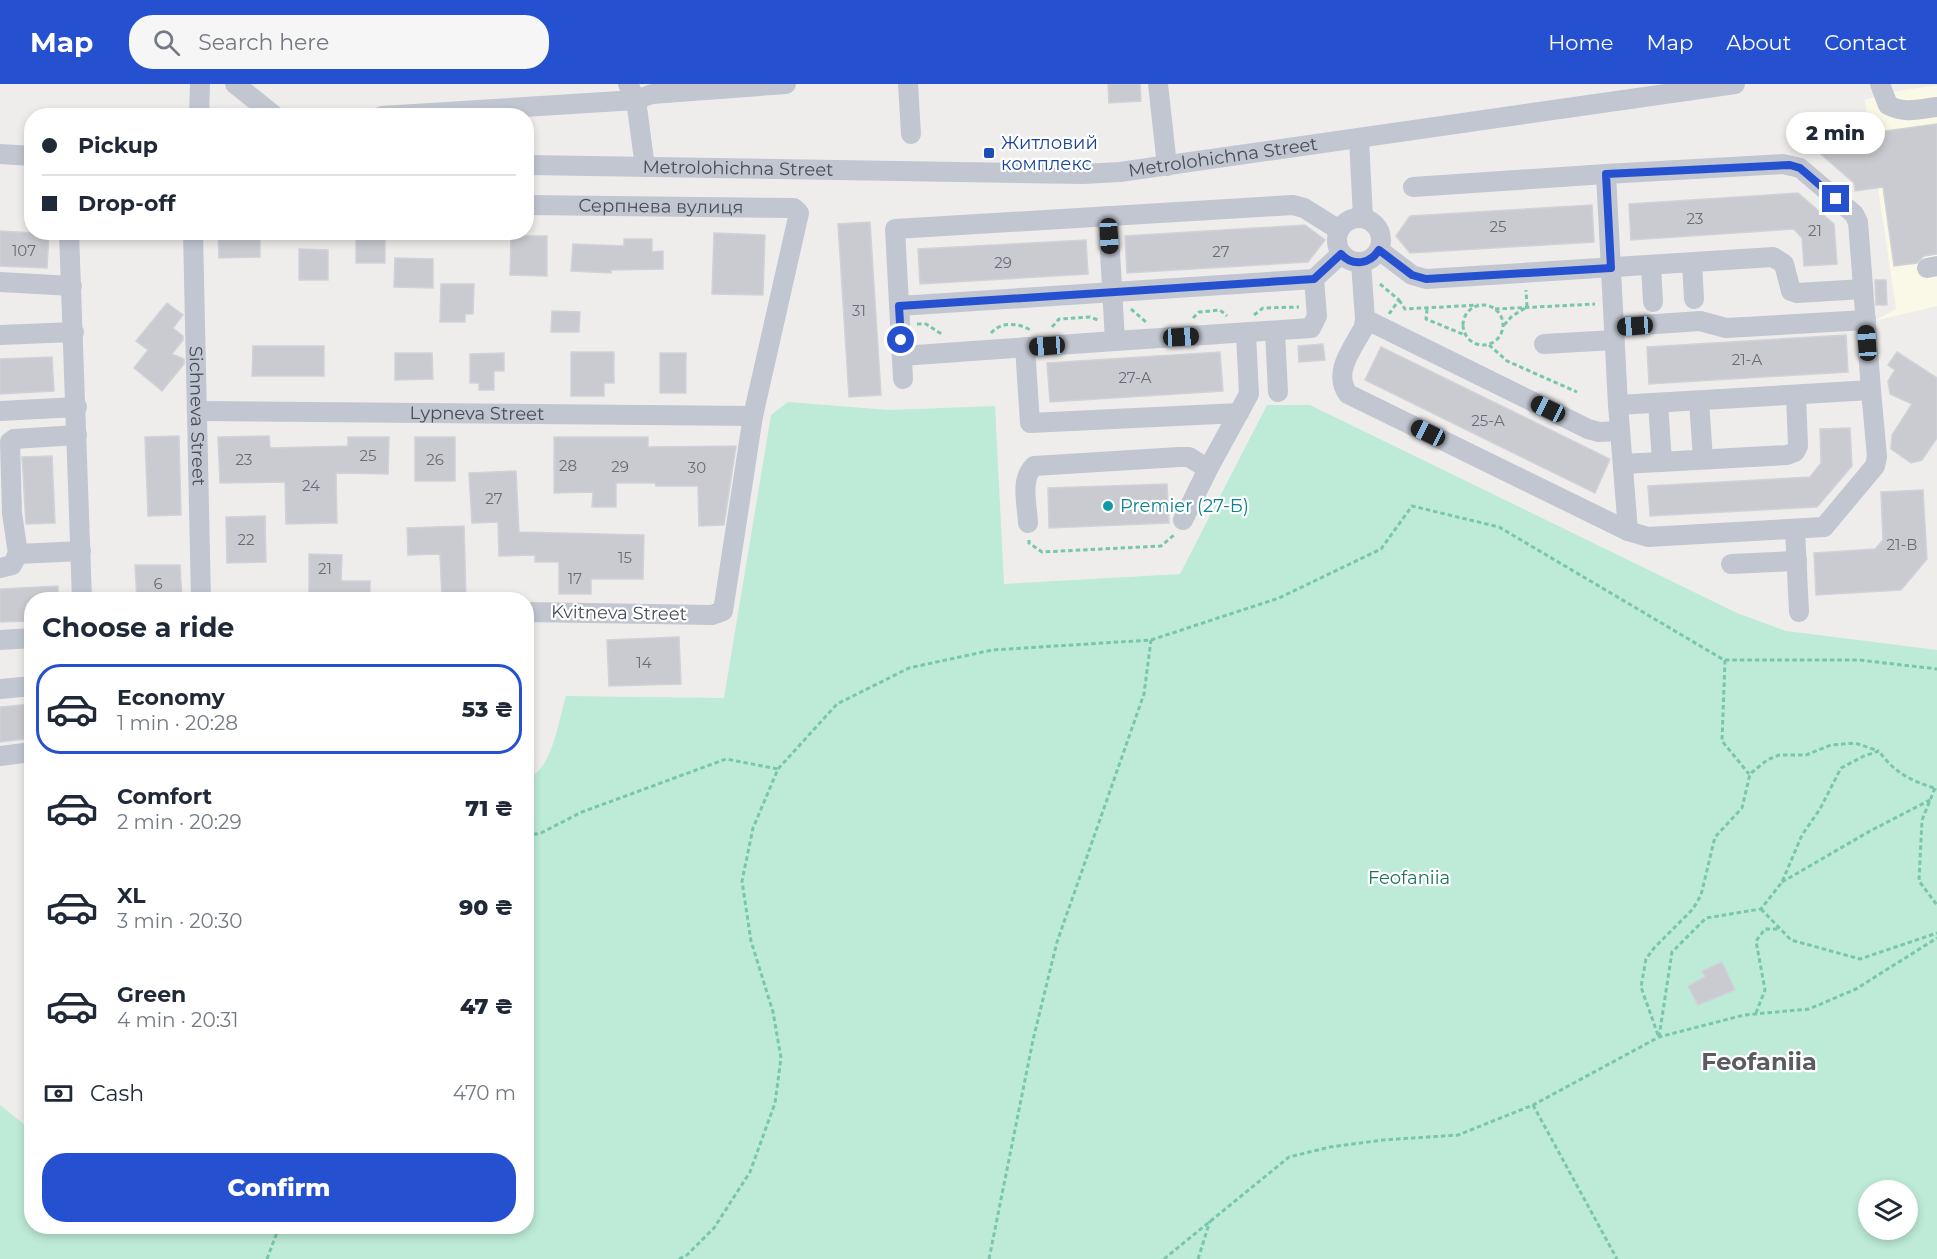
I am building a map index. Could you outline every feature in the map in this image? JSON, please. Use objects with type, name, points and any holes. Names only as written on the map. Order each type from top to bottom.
[{"type":"street","points":[[200,84],[200,108]]},
{"type":"street","points":[[235,84],[265,108]]},
{"type":"street","points":[[465,108],[642,91],[786,84]]},
{"type":"street","points":[[908,84],[911,134]]},
{"type":"street","points":[[1158,84],[1167,166]]},
{"type":"street","name":"Metrolohichna Street","points":[[534,165],[1083,174],[1167,166],[1353,140],[1654,90],[1735,84]]},
{"type":"street","points":[[1880,84],[1888,105],[1897,110],[1937,107]]},
{"type":"street","points":[[642,91],[645,167]]},
{"type":"street","points":[[1353,140],[1351,222],[1337,244],[1341,254],[1367,270]]},
{"type":"street","points":[[0,154],[24,156]]},
{"type":"street","points":[[903,379],[895,229],[1293,205],[1351,222],[1370,220],[1380,231],[1382,238],[1379,250],[1372,258],[1367,270],[1364,327],[1341,371],[1342,386],[1348,394],[1628,531],[1648,537],[1824,527],[1875,466],[1858,222],[1854,214],[1800,168],[1783,164],[1413,187]]},
{"type":"street","points":[[1606,174],[1618,405],[1628,531]]},
{"type":"street","name":"Серпнева вулиця","points":[[534,205],[794,208],[799,213],[753,416]]},
{"type":"street","points":[[1108,216],[1115,341]]},
{"type":"street","points":[[69,240],[82,592]]},
{"type":"street","name":"Sichneva Street","points":[[193,240],[199,411],[201,592]]},
{"type":"street","points":[[1379,250],[1412,275],[1426,279],[1773,257],[1784,264],[1791,291],[1797,293],[1863,289]]},
{"type":"street","points":[[900,315],[1113,294],[1314,279],[1341,254]]},
{"type":"street","points":[[1692,263],[1694,299]]},
{"type":"street","points":[[1651,266],[1653,302]]},
{"type":"street","points":[[902,356],[1029,339],[1115,341],[1304,331],[1316,323],[1314,279]]},
{"type":"street","points":[[0,282],[72,286]]},
{"type":"street","points":[[1365,320],[1588,429],[1599,432],[1620,431]]},
{"type":"street","points":[[1544,344],[1700,321],[1726,328],[1866,320]]},
{"type":"street","points":[[0,335],[74,332]]},
{"type":"street","points":[[1275,332],[1278,392]]},
{"type":"street","points":[[1183,520],[1249,394],[1246,334]]},
{"type":"street","points":[[1029,339],[1030,423],[1239,413]]},
{"type":"street","points":[[1618,405],[1870,390]]},
{"type":"street","points":[[1623,464],[1787,455],[1795,452],[1798,446],[1796,395]]},
{"type":"street","points":[[1699,400],[1703,459]]},
{"type":"street","points":[[1658,403],[1662,462]]},
{"type":"street","points":[[0,411],[77,407]]},
{"type":"street","name":"Lypneva Street","points":[[199,411],[753,416]]},
{"type":"street","name":"Kvitneva Street","points":[[534,612],[712,615],[723,611],[753,416]]},
{"type":"street","points":[[0,568],[12,565],[18,554],[12,513],[10,442],[14,439],[77,435]]},
{"type":"street","points":[[1028,523],[1025,483],[1027,472],[1035,466],[1189,457],[1208,469]]},
{"type":"street","points":[[1795,530],[1799,612]]},
{"type":"street","points":[[18,554],[81,550]]},
{"type":"street","points":[[1731,564],[1797,561]]},
{"type":"street","points":[[0,640],[24,638]]},
{"type":"street","points":[[0,689],[24,687]]},
{"type":"street","points":[[0,756],[24,753]]},
{"type":"path","points":[[1367,270],[1399,300],[1405,309],[1446,308],[1456,304],[1483,305],[1495,309],[1602,304]]},
{"type":"path","points":[[1387,316],[1399,300]]},
{"type":"path","points":[[1466,336],[1463,322],[1465,315],[1476,306],[1483,305]]},
{"type":"path","points":[[1427,309],[1426,319],[1466,336],[1476,345],[1489,345],[1500,338],[1504,325],[1512,316],[1527,307]]},
{"type":"path","points":[[1495,309],[1503,319],[1504,325]]},
{"type":"path","points":[[900,315],[926,324],[947,337]]},
{"type":"path","points":[[1042,329],[1052,327],[1059,319],[1090,317],[1105,323]]},
{"type":"path","points":[[987,338],[997,327],[1018,323],[1029,339]]},
{"type":"path","points":[[1489,345],[1507,361],[1577,392]]},
{"type":"path","points":[[679,1259],[687,1255],[714,1228],[750,1172],[775,1103],[780,1058],[773,1012],[751,941],[742,881],[753,828],[778,769],[837,704],[909,669],[992,650],[1151,640],[1279,598],[1381,549],[1412,506],[1499,527],[1725,660],[1859,660],[1937,669]]},
{"type":"path","points":[[1028,523],[1029,543],[1042,552],[1161,546],[1183,520]]},
{"type":"path","points":[[989,1259],[1033,1040],[1057,942],[1144,694],[1151,640]]},
{"type":"path","points":[[1725,660],[1722,741],[1750,774]]},
{"type":"path","points":[[1659,1037],[1641,987],[1646,959],[1693,909],[1701,895],[1715,837],[1742,808],[1750,774],[1767,760],[1779,755],[1806,755],[1832,745],[1855,743],[1879,751],[1889,766],[1910,780],[1936,788],[1922,820],[1919,881],[1937,905]]},
{"type":"path","points":[[1659,1037],[1672,952],[1706,918],[1761,909],[1782,882],[1802,835],[1820,809],[1841,768],[1879,751]]},
{"type":"path","points":[[534,834],[539,834],[582,812],[726,759],[778,769]]},
{"type":"path","points":[[1782,882],[1870,831],[1930,801]]},
{"type":"path","points":[[1761,909],[1791,940],[1860,959],[1937,933]]},
{"type":"path","points":[[1755,1014],[1765,990],[1756,941],[1765,929],[1779,928]]},
{"type":"path","points":[[1164,1259],[1210,1218],[1288,1157],[1362,1143],[1458,1135],[1533,1105],[1659,1037],[1755,1014],[1809,1009],[1856,989],[1937,938]]},
{"type":"path","points":[[1533,1105],[1617,1259]]},
{"type":"path","points":[[1198,1259],[1210,1218]]},
{"type":"path","points":[[267,1259],[276,1234]]},
{"type":"shaded area","points":[[1937,85],[1937,306],[1874,321],[1896,309],[1865,100],[1891,92]]},
{"type":"green space","name":"Feofaniia","points":[[788,402],[889,410],[995,406],[1004,584],[1180,574],[1267,405],[1310,405],[1737,613],[1786,631],[1937,650],[1937,1259],[0,1259],[0,1105],[24,1124],[24,1234],[534,1234],[534,774],[549,755],[566,696],[724,698],[771,415]]},
{"type":"building","points":[[1108,84],[1140,84],[1141,101],[1109,103]]},
{"type":"building","points":[[1854,118],[1856,135],[1937,124],[1937,254],[1924,256],[1917,263],[1894,266],[1883,187],[1855,191],[1854,183],[1808,143],[1793,145],[1791,127]]},
{"type":"building","points":[[1798,193],[1834,224],[1837,264],[1804,266],[1802,238],[1794,229],[1631,240],[1629,204]]},
{"type":"building","points":[[1592,205],[1594,242],[1410,253],[1396,236],[1410,216]]},
{"type":"building","points":[[870,222],[881,395],[849,397],[838,224]]},
{"type":"building","points":[[1305,225],[1325,240],[1308,262],[1127,273],[1125,236]]},
{"type":"building","points":[[0,231],[24,232],[24,240],[49,240],[47,268],[0,266]]},
{"type":"building","points":[[714,233],[765,235],[763,295],[712,294]]},
{"type":"building","points":[[534,236],[547,236],[547,276],[510,275],[511,240],[534,240]]},
{"type":"building","points":[[624,239],[652,239],[652,252],[663,251],[663,269],[611,270],[611,273],[571,271],[573,244],[624,246]]},
{"type":"building","points":[[218,240],[260,240],[260,257],[219,258]]},
{"type":"building","points":[[356,240],[385,240],[385,263],[356,263]]},
{"type":"building","points":[[1086,240],[1088,274],[920,284],[918,249]]},
{"type":"building","points":[[299,249],[328,250],[328,280],[299,280]]},
{"type":"building","points":[[395,258],[433,259],[433,288],[394,287]]},
{"type":"building","points":[[1875,280],[1886,280],[1887,305],[1876,305]]},
{"type":"building","points":[[441,284],[474,284],[473,314],[465,314],[465,322],[440,322]]},
{"type":"building","points":[[167,303],[183,315],[173,328],[183,336],[183,340],[172,354],[184,359],[184,364],[162,391],[134,368],[148,350],[136,341]]},
{"type":"building","points":[[552,311],[580,312],[579,332],[551,332]]},
{"type":"building","points":[[1846,335],[1848,372],[1649,384],[1647,347]]},
{"type":"building","points":[[1323,344],[1325,360],[1299,362],[1298,346]]},
{"type":"building","points":[[253,346],[324,346],[324,376],[252,376]]},
{"type":"building","points":[[1381,347],[1610,459],[1595,493],[1365,380]]},
{"type":"building","points":[[571,352],[614,352],[614,383],[604,383],[604,396],[571,396]]},
{"type":"building","points":[[1220,352],[1223,391],[1050,402],[1047,363]]},
{"type":"building","points":[[1897,352],[1937,378],[1937,438],[1922,460],[1911,463],[1891,449],[1892,435],[1912,404],[1890,394],[1888,381],[1895,370],[1888,365]]},
{"type":"building","points":[[395,353],[432,353],[433,379],[395,380]]},
{"type":"building","points":[[504,353],[504,371],[494,371],[494,390],[479,390],[479,383],[470,383],[470,354]]},
{"type":"building","points":[[660,353],[686,353],[686,393],[660,393]]},
{"type":"building","points":[[52,357],[54,391],[0,394],[0,359]]},
{"type":"building","points":[[1850,428],[1852,466],[1817,507],[1650,516],[1648,486],[1810,477],[1821,463],[1820,429]]},
{"type":"building","points":[[179,436],[181,515],[148,516],[145,437]]},
{"type":"building","points":[[269,436],[270,448],[348,446],[348,437],[389,437],[388,474],[336,473],[337,523],[286,524],[285,482],[220,483],[218,437]]},
{"type":"building","points":[[415,437],[455,437],[455,481],[415,481]]},
{"type":"building","points":[[554,437],[648,437],[648,447],[736,446],[724,525],[699,526],[698,486],[616,483],[616,507],[592,507],[593,492],[554,493]]},
{"type":"building","points":[[52,456],[55,523],[26,524],[22,457]]},
{"type":"building","points":[[516,471],[519,532],[644,535],[643,579],[591,579],[591,594],[559,594],[559,562],[535,562],[535,555],[499,556],[498,522],[472,523],[469,473]]},
{"type":"building","name":"Premier (27-Б)","points":[[1167,484],[1169,523],[1049,528],[1048,488]]},
{"type":"building","points":[[1923,490],[1927,559],[1901,590],[1816,595],[1814,553],[1875,549],[1883,540],[1881,492]]},
{"type":"building","points":[[265,516],[266,562],[227,563],[226,517]]},
{"type":"building","points":[[464,526],[466,592],[442,592],[440,554],[408,555],[407,528]]},
{"type":"building","points":[[309,554],[342,555],[341,581],[370,581],[370,592],[309,592]]},
{"type":"building","points":[[135,565],[180,565],[182,592],[137,592]]},
{"type":"building","points":[[58,586],[58,592],[24,592],[24,621],[0,622],[0,589]]},
{"type":"building","points":[[679,637],[681,684],[609,686],[607,640]]},
{"type":"building","points":[[24,705],[24,739],[0,742],[0,707]]},
{"type":"building","points":[[1722,962],[1735,990],[1698,1005],[1688,986],[1705,977],[1702,971]]},
{"type":"place","name":"Житловий комплекс","points":[[989,153]]},
{"type":"place","name":"Premier (27-Б)","points":[[1108,506]]},
{"type":"district","name":"Feofaniia","points":[[1759,1061]]},
{"type":"route","points":[[901,340],[899,306],[1113,294],[1314,279],[1341,254],[1350,261],[1361,263],[1372,258],[1379,250],[1412,275],[1426,279],[1611,268],[1606,174],[1783,164],[1800,168],[1836,199]]}]
